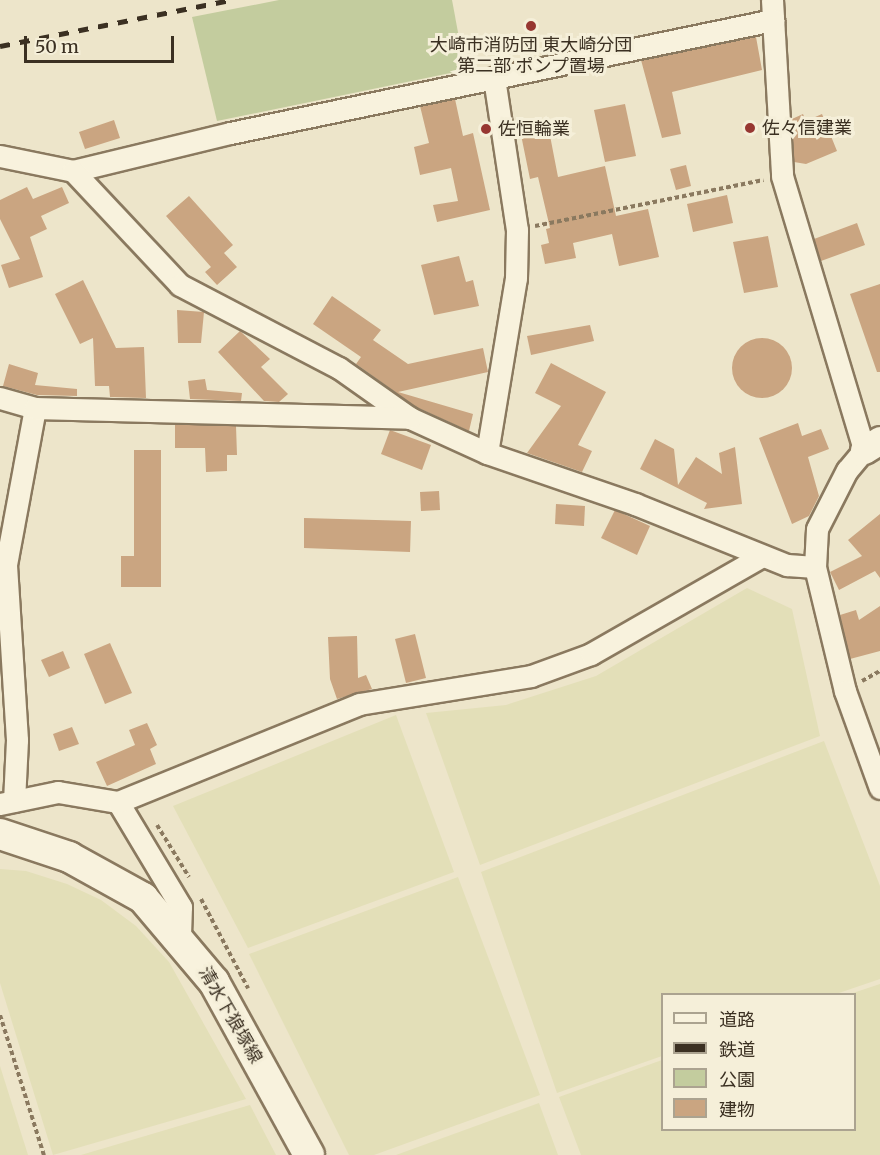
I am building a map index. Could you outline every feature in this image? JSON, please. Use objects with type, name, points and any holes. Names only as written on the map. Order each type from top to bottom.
[{"type":"main road","name":"清水下狼塚線","points":[[0,834],[107,875],[143,898],[180,936],[214,982],[309,1155]]},
{"type":"street","points":[[0,156],[73,171],[494,78],[772,10],[782,176],[872,445],[847,471],[818,529],[815,567],[845,691],[880,788]]},
{"type":"street","points":[[487,453],[516,278],[517,230],[494,78]]},
{"type":"street","points":[[73,171],[180,285],[339,368],[410,418],[487,453],[635,504],[787,566],[815,567]]},
{"type":"street","points":[[0,398],[35,408],[410,418]]},
{"type":"street","points":[[35,408],[6,565],[17,740],[7,803],[58,792],[118,802],[359,704],[398,694],[500,683],[551,669],[623,638],[762,556]]},
{"type":"street","points":[[118,802],[181,907],[180,936]]},
{"type":"path","points":[[517,230],[782,176]]},
{"type":"path","points":[[0,1015],[44,1155]]},
{"type":"shaded area","points":[[747,588],[792,609],[820,736],[480,865],[426,713],[506,705],[596,676]]},
{"type":"shaded area","points":[[396,715],[454,872],[248,948],[173,806]]},
{"type":"shaded area","points":[[824,741],[880,886],[880,979],[839,993],[661,993],[661,1056],[557,1093],[481,872]]},
{"type":"shaded area","points":[[0,869],[26,871],[67,884],[101,900],[136,926],[169,962],[246,1099],[53,1155],[0,983]]},
{"type":"shaded area","points":[[458,877],[540,1095],[374,1155],[349,1155],[249,954]]},
{"type":"shaded area","points":[[880,984],[880,1155],[581,1155],[559,1097],[661,1060],[661,1131],[856,1131],[856,993],[853,993]]},
{"type":"shaded area","points":[[0,1066],[28,1155],[0,1155]]},
{"type":"shaded area","points":[[539,1103],[558,1155],[396,1155]]},
{"type":"shaded area","points":[[250,1105],[276,1155],[81,1155]]},
{"type":"green space","points":[[279,0],[452,0],[465,70],[217,121],[192,17]]},
{"type":"building","points":[[756,37],[762,70],[672,92],[681,134],[662,138],[641,60]]},
{"type":"building","points":[[455,99],[463,136],[473,133],[490,210],[437,222],[433,205],[458,201],[451,168],[420,175],[414,147],[429,143],[420,106]]},
{"type":"building","points":[[625,104],[636,156],[605,162],[594,110]]},
{"type":"building","points":[[803,114],[806,121],[822,114],[837,151],[806,164],[794,162],[792,119]]},
{"type":"building","points":[[114,120],[120,138],[85,149],[79,132]]},
{"type":"building","points":[[547,120],[558,177],[605,166],[616,216],[648,209],[659,257],[619,266],[612,234],[573,243],[576,258],[545,264],[541,245],[549,243],[546,229],[550,228],[538,177],[530,179],[519,125]]},
{"type":"building","points":[[686,165],[691,186],[676,190],[670,169]]},
{"type":"building","points":[[27,187],[33,199],[62,187],[69,203],[41,216],[47,229],[30,237],[43,277],[9,288],[1,265],[20,259],[0,219],[0,200]]},
{"type":"building","points":[[727,195],[733,223],[693,232],[687,204]]},
{"type":"building","points":[[189,196],[233,245],[224,253],[237,267],[217,285],[205,272],[211,267],[166,216]]},
{"type":"building","points":[[857,223],[865,245],[821,261],[814,239]]},
{"type":"building","points":[[768,236],[778,287],[744,293],[733,242]]},
{"type":"building","points":[[459,256],[466,282],[473,280],[479,306],[434,315],[421,265]]},
{"type":"building","points":[[83,280],[116,348],[144,347],[146,398],[110,397],[109,386],[95,386],[93,338],[80,344],[55,294]]},
{"type":"building","points":[[880,284],[880,372],[877,372],[850,294]]},
{"type":"building","points":[[332,296],[381,330],[373,340],[408,364],[483,348],[488,372],[398,392],[473,414],[469,431],[416,407],[356,364],[361,357],[313,324]]},
{"type":"building","points":[[177,310],[204,312],[201,343],[178,343]]},
{"type":"building","points":[[590,325],[594,341],[531,355],[527,336]]},
{"type":"building","points":[[240,331],[270,359],[261,367],[288,394],[279,402],[264,401],[218,352]]},
{"type":"building","points":[[762,338],[779,343],[787,351],[792,368],[787,385],[779,393],[762,398],[745,393],[737,385],[732,368],[737,351],[745,343]]},
{"type":"building","points":[[551,363],[606,392],[578,445],[592,451],[582,472],[527,453],[561,406],[535,393]]},
{"type":"building","points":[[9,364],[38,373],[35,385],[77,389],[77,396],[37,395],[3,386]]},
{"type":"building","points":[[205,379],[207,390],[242,393],[241,401],[190,399],[188,381]]},
{"type":"building","points":[[798,423],[802,436],[821,429],[829,449],[808,457],[819,496],[809,516],[792,524],[759,438]]},
{"type":"building","points":[[175,424],[236,426],[237,455],[227,455],[227,471],[206,472],[205,448],[175,448]]},
{"type":"building","points":[[390,430],[431,445],[422,470],[381,454]]},
{"type":"building","points":[[655,439],[674,449],[678,485],[696,457],[722,474],[719,453],[735,447],[742,504],[704,509],[707,503],[640,469]]},
{"type":"building","points":[[134,450],[161,450],[161,587],[121,587],[121,556],[134,556]]},
{"type":"building","points":[[439,491],[440,510],[421,511],[420,492]]},
{"type":"building","points":[[556,504],[585,506],[584,526],[555,524]]},
{"type":"building","points":[[615,510],[650,526],[637,555],[601,538]]},
{"type":"building","points":[[880,514],[880,578],[875,571],[839,590],[830,572],[862,556],[848,540]]},
{"type":"building","points":[[304,518],[411,521],[410,552],[304,548]]},
{"type":"building","points":[[880,606],[880,651],[850,659],[840,615],[856,610],[859,620]]},
{"type":"building","points":[[415,634],[426,678],[406,683],[395,639]]},
{"type":"building","points":[[357,636],[358,678],[366,675],[372,689],[337,699],[330,679],[328,637]]},
{"type":"building","points":[[110,643],[132,693],[105,704],[84,654]]},
{"type":"building","points":[[63,651],[70,668],[49,677],[41,660]]},
{"type":"building","points":[[147,723],[157,745],[150,749],[156,764],[107,786],[96,762],[135,745],[129,730]]},
{"type":"building","points":[[72,727],[79,744],[59,751],[53,734]]},
{"type":"railway","points":[[0,46],[231,0]]},
{"type":"place","name":"大崎市消防団 東大崎分団 第二部 ポンプ置場","points":[[531,26]]},
{"type":"place","name":"佐々信建業","points":[[750,128]]},
{"type":"place","name":"佐恒輪業","points":[[486,129]]}]
